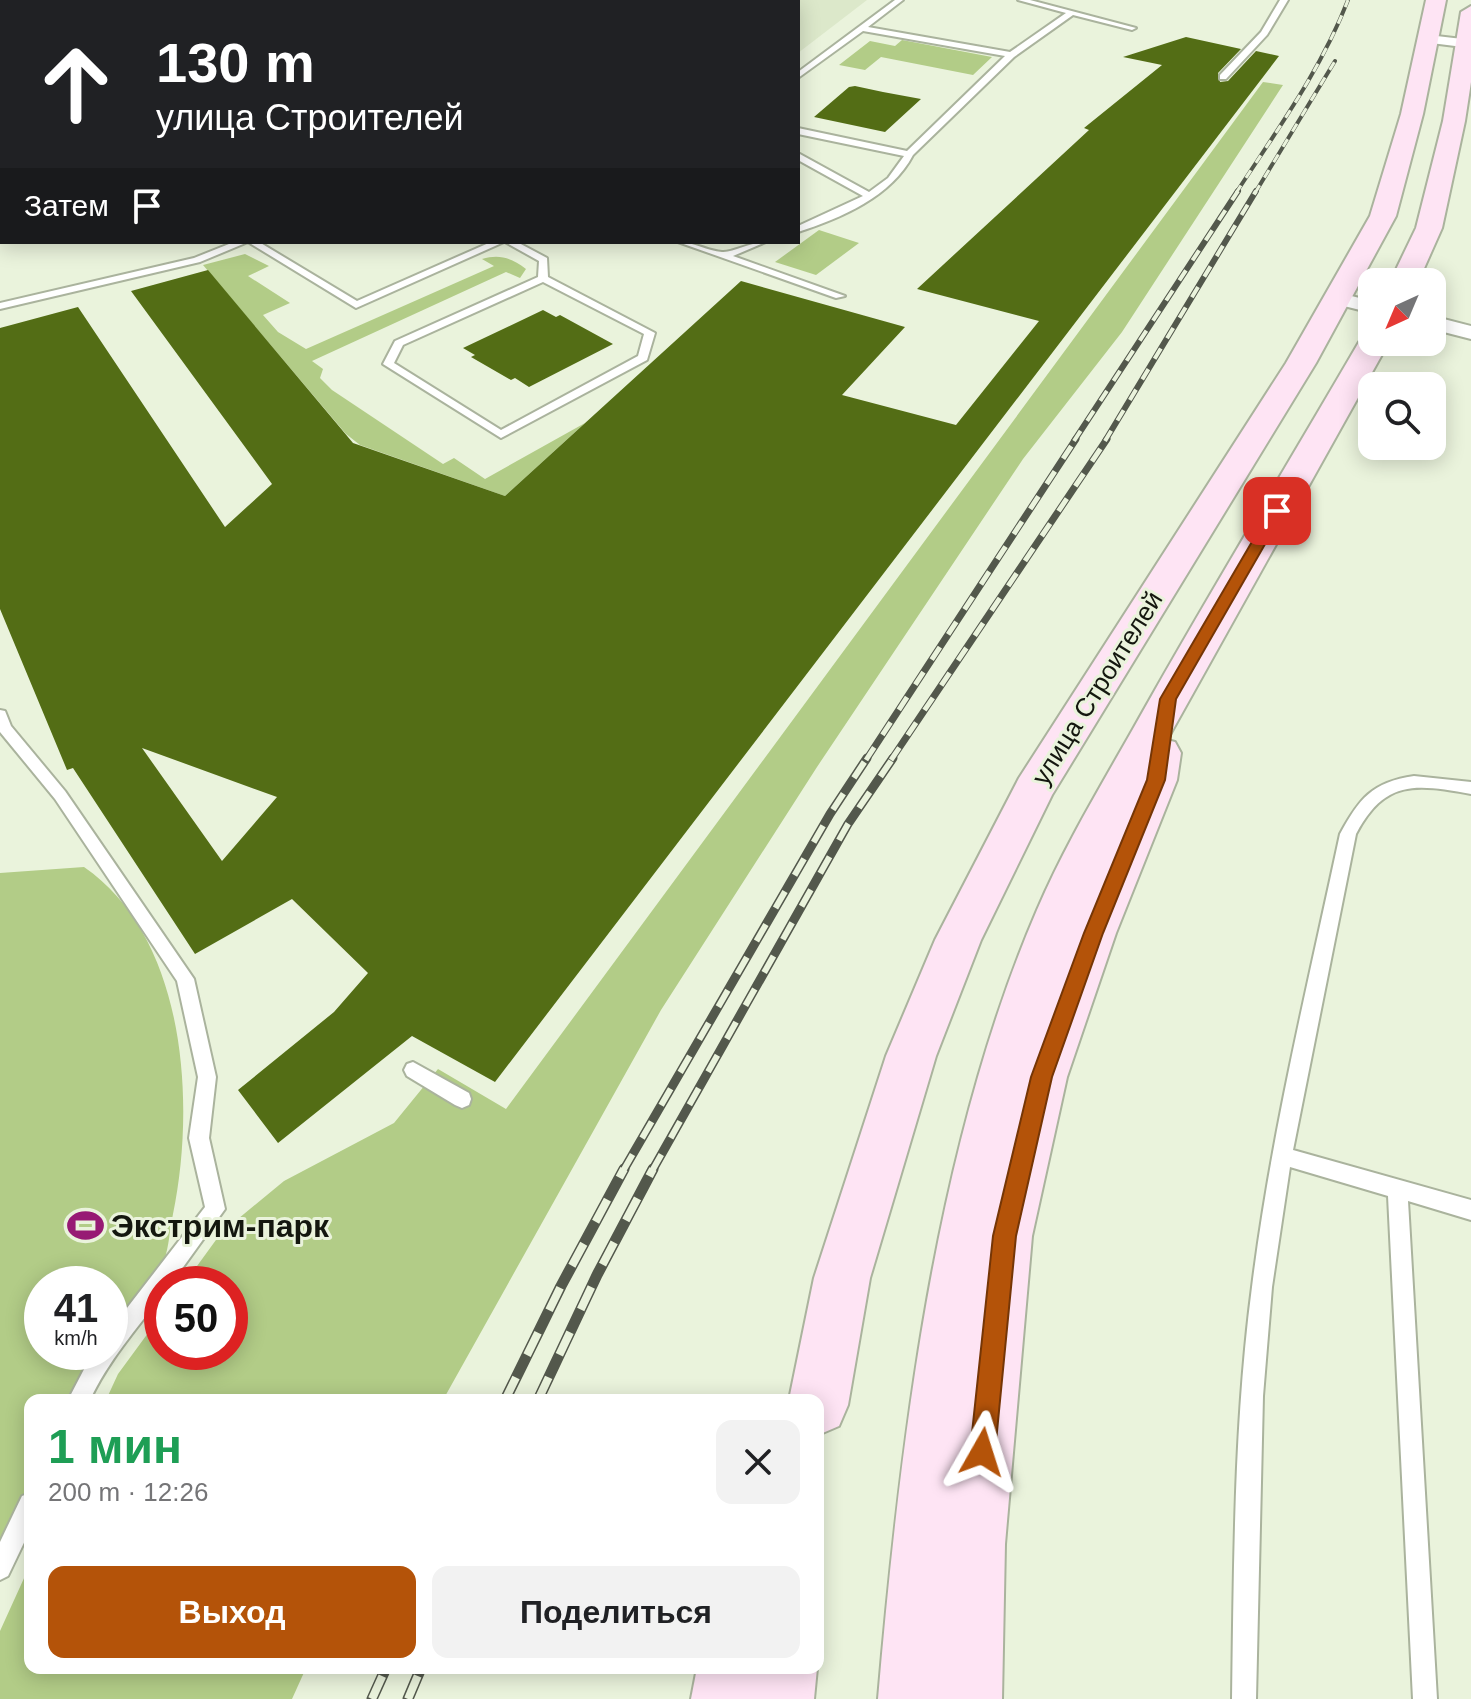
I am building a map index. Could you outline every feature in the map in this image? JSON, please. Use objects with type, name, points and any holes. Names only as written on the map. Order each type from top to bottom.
[{"type":"main road","name":"улица Строителей","points":[[820,1394],[842,1278],[911,1056],[958,940],[1034,789],[1355,303],[1412,114],[1436,0]]},
{"type":"main road","points":[[1410,268],[1429,228],[1469,44],[1471,12]]},
{"type":"main road","points":[[912,1699],[921,1564],[948,1364],[968,1230],[1004,1070],[1046,948],[1086,851],[1168,699],[1366,356]]},
{"type":"main road","points":[[968,1699],[973,1544],[1004,1236],[1042,1077],[1093,933],[1156,780],[1168,699]]},
{"type":"main road","points":[[802,1394],[828,1293],[911,1056]]},
{"type":"main road","points":[[725,1699],[730,1674]]},
{"type":"main road","points":[[780,1699],[782,1674]]},
{"type":"street","points":[[1428,39],[1469,44]]},
{"type":"street","points":[[1446,326],[1471,333]]},
{"type":"lane","points":[[800,74],[899,0]]},
{"type":"lane","points":[[1022,0],[1132,28]]},
{"type":"lane","points":[[1223,77],[1264,33],[1284,0]]},
{"type":"lane","points":[[800,228],[850,210],[869,196],[906,164],[909,154],[1011,55],[1071,13]]},
{"type":"lane","points":[[861,28],[1011,55]]},
{"type":"lane","points":[[800,131],[909,154]]},
{"type":"lane","points":[[800,157],[869,196]]},
{"type":"lane","points":[[0,306],[184,263],[237,244]]},
{"type":"lane","points":[[255,244],[356,305],[494,244]]},
{"type":"lane","points":[[514,244],[544,260],[543,278]]},
{"type":"lane","points":[[689,244],[840,296]]},
{"type":"lane","points":[[723,256],[756,244]]},
{"type":"lane","points":[[543,278],[650,333],[643,358],[501,435],[388,364],[399,343],[543,278]]},
{"type":"lane","points":[[0,715],[5,728],[60,795],[185,979],[207,1077],[199,1138],[215,1209],[128,1323]]},
{"type":"lane","points":[[1244,1699],[1248,1471],[1255,1351],[1282,1156],[1348,834],[1356,816],[1376,793],[1393,783],[1414,780],[1471,788]]},
{"type":"lane","points":[[413,1070],[462,1099]]},
{"type":"lane","points":[[1282,1156],[1471,1210]]},
{"type":"lane","points":[[1397,1189],[1425,1699]]},
{"type":"lane","points":[[82,1394],[93,1370]]},
{"type":"lane","points":[[0,1568],[24,1517]]},
{"type":"shaded area","points":[[800,0],[867,0],[800,51]]},
{"type":"green space","points":[[902,40],[992,57],[973,75],[881,57],[865,70],[839,65],[870,41],[895,46]]},
{"type":"green space","points":[[1263,82],[1283,85],[1122,332],[1023,459],[817,767],[661,1010],[446,1394],[109,1394],[121,1370],[128,1370],[128,1360],[144,1339],[144,1370],[248,1370],[248,1266],[197,1266],[221,1233],[284,1181],[394,1123],[438,1069],[506,1109]]},
{"type":"green space","points":[[819,230],[859,243],[816,275],[775,262]]},
{"type":"green space","points":[[245,254],[269,266],[248,276],[290,303],[263,315],[278,332],[306,349],[494,266],[482,259],[500,257],[515,262],[526,269],[520,278],[506,272],[312,361],[323,369],[320,378],[332,390],[443,464],[454,458],[485,479],[585,423],[505,496],[360,445],[346,434],[203,265]]},
{"type":"green space","name":"Экстрим-парк","points":[[84,867],[118,897],[144,935],[163,978],[175,1025],[182,1074],[180,1170],[164,1261],[162,1266],[144,1266],[144,1292],[128,1312],[128,1266],[24,1266],[24,1370],[88,1370],[75,1394],[24,1394],[24,1496],[0,1544],[0,873]]},
{"type":"green space","points":[[24,1578],[24,1674],[303,1674],[292,1699],[0,1699],[0,1631]]},
{"type":"building","points":[[1186,37],[1241,49],[1218,73],[1220,82],[1228,81],[1256,51],[1279,56],[495,1082],[412,1036],[278,1143],[238,1090],[334,1012],[368,973],[292,899],[195,954],[73,768],[67,770],[0,609],[0,328],[78,307],[225,527],[272,484],[131,291],[208,270],[353,443],[505,496],[741,281],[905,327],[842,395],[956,425],[1039,321],[917,289],[1089,130],[1084,128],[1162,65],[1123,57]],"holes":[[[142,748],[277,797],[222,861]]]},
{"type":"building","points":[[849,87],[921,99],[885,132],[814,117]]},
{"type":"building","points":[[543,310],[556,317],[560,315],[613,344],[529,387],[471,357],[475,355],[463,348]]},
{"type":"railway","points":[[1236,193],[1312,75],[1348,0]]},
{"type":"railway","points":[[1255,193],[1335,61]]},
{"type":"railway","points":[[1074,441],[1238,191]]},
{"type":"railway","points":[[1105,441],[1256,191]]},
{"type":"railway","points":[[866,760],[1076,439]]},
{"type":"railway","points":[[891,760],[1107,439]]},
{"type":"railway","points":[[623,1171],[830,814],[867,758]]},
{"type":"railway","points":[[652,1171],[848,824],[893,758]]},
{"type":"railway","points":[[508,1394],[624,1169]]},
{"type":"railway","points":[[541,1394],[597,1275],[653,1169]]},
{"type":"railway","points":[[372,1699],[383,1674]]},
{"type":"railway","points":[[408,1699],[418,1674]]},
{"type":"place","name":"Экстрим-парк","points":[[85,1226]]},
{"type":"route","points":[[982,1452],[1004,1236],[1042,1077],[1093,933],[1156,780],[1168,699],[1277,511]]}]
